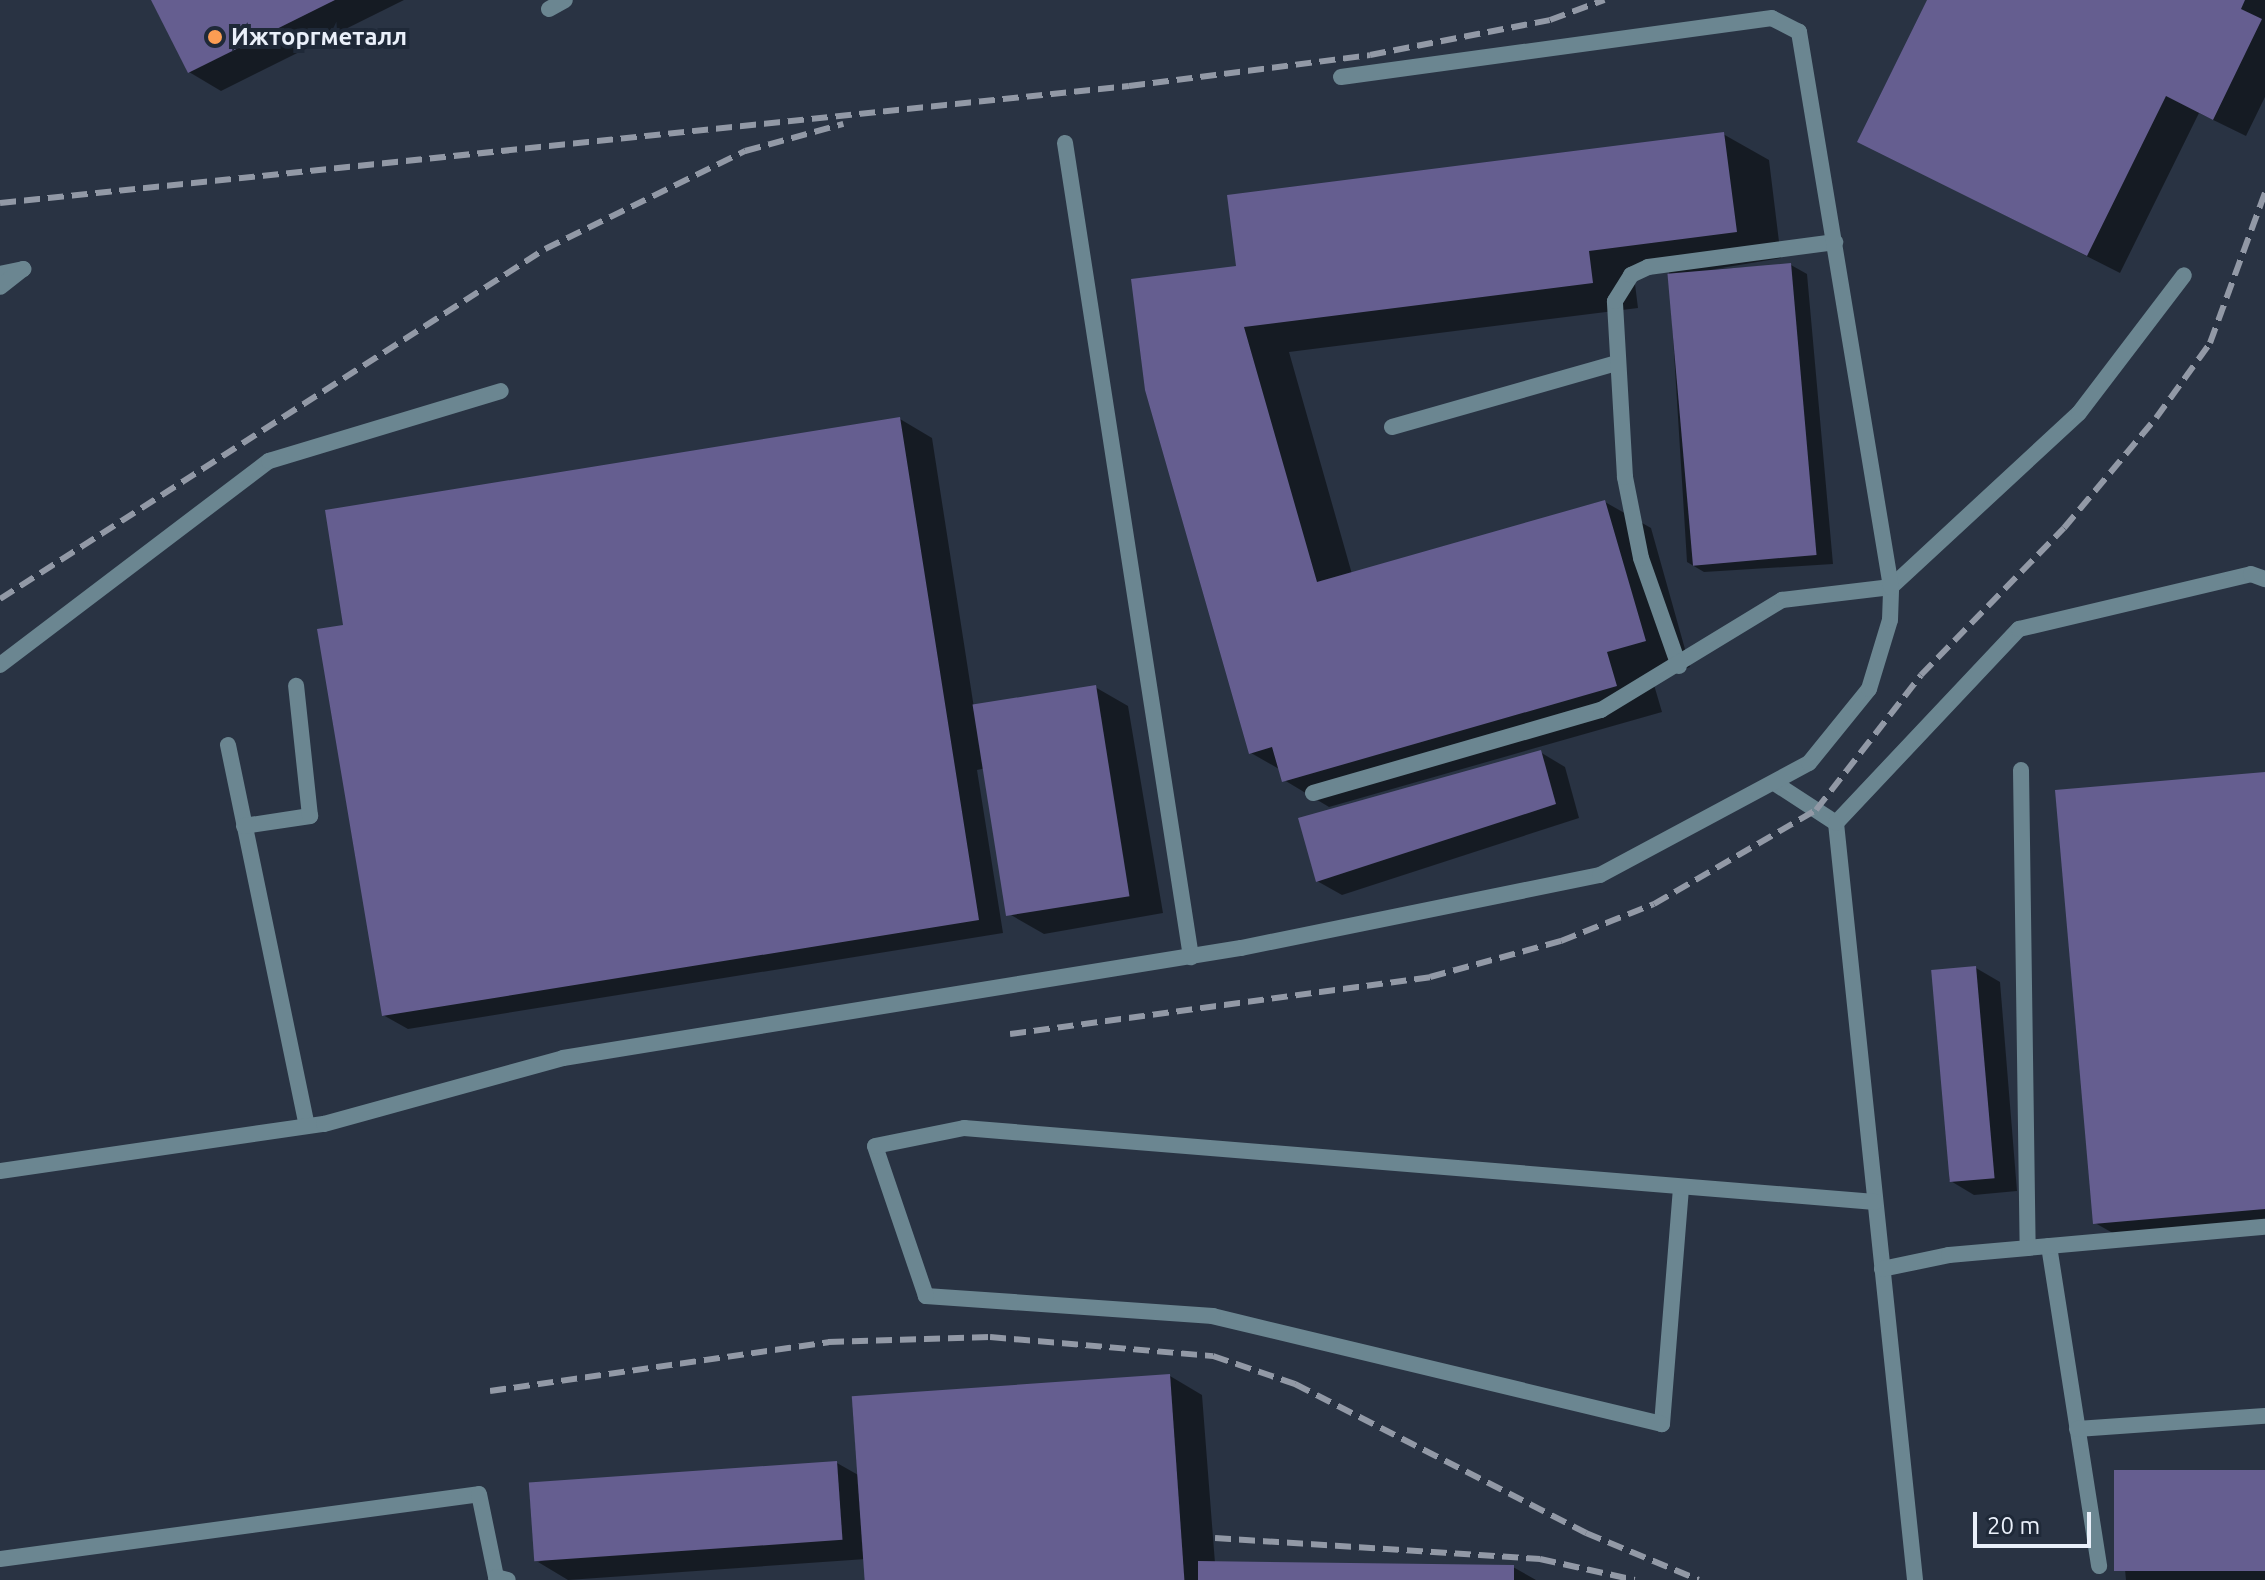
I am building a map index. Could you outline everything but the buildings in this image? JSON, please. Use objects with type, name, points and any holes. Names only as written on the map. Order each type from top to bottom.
[{"type":"lane","points":[[549,9],[565,0]]},
{"type":"lane","points":[[0,1171],[307,1126],[563,1058],[1191,957],[1600,875],[1776,784],[1809,763],[1856,713],[1881,659],[1891,587],[1805,43],[1782,20],[1341,77]]},
{"type":"lane","points":[[1065,143],[1191,957]]},
{"type":"lane","points":[[1679,666],[1631,510],[1617,363],[1615,301],[1631,275],[1835,242]]},
{"type":"lane","points":[[0,274],[23,269],[0,287]]},
{"type":"lane","points":[[1313,793],[1601,710],[1679,666],[1782,600],[1891,587],[2079,413],[2184,275]]},
{"type":"lane","points":[[1392,427],[1617,363]]},
{"type":"lane","points":[[0,665],[269,461],[501,391]]},
{"type":"lane","points":[[1915,1580],[1836,823],[2019,629],[2251,574],[2265,579]]},
{"type":"lane","points":[[244,826],[310,816],[296,686]]},
{"type":"lane","points":[[228,745],[307,1126]]},
{"type":"lane","points":[[2021,770],[2028,1248]]},
{"type":"lane","points":[[1776,784],[1836,823]]},
{"type":"lane","points":[[1681,1188],[1662,1424],[1213,1316],[926,1296],[875,1146],[964,1128],[1875,1202]]},
{"type":"lane","points":[[1882,1269],[2028,1248],[2265,1227]]},
{"type":"lane","points":[[2049,1246],[2099,1566]]},
{"type":"lane","points":[[2077,1429],[2265,1416]]},
{"type":"lane","points":[[0,1559],[479,1494],[496,1577],[508,1580]]},
{"type":"railway","points":[[0,203],[1129,86],[1370,55],[1550,20],[1604,0]]},
{"type":"railway","points":[[0,599],[545,249],[745,151],[843,124]]},
{"type":"railway","points":[[1010,1034],[1430,977],[1561,941],[1654,904],[1816,810],[1921,675],[2064,528],[2156,418],[2210,343],[2265,193]]},
{"type":"railway","points":[[490,1391],[828,1342],[990,1337],[1213,1356],[1295,1384],[1586,1533],[1699,1580]]},
{"type":"railway","points":[[1215,1538],[1540,1559],[1635,1580]]},
{"type":"place","name":"Ижторгметалл","points":[[215,37]]}]
